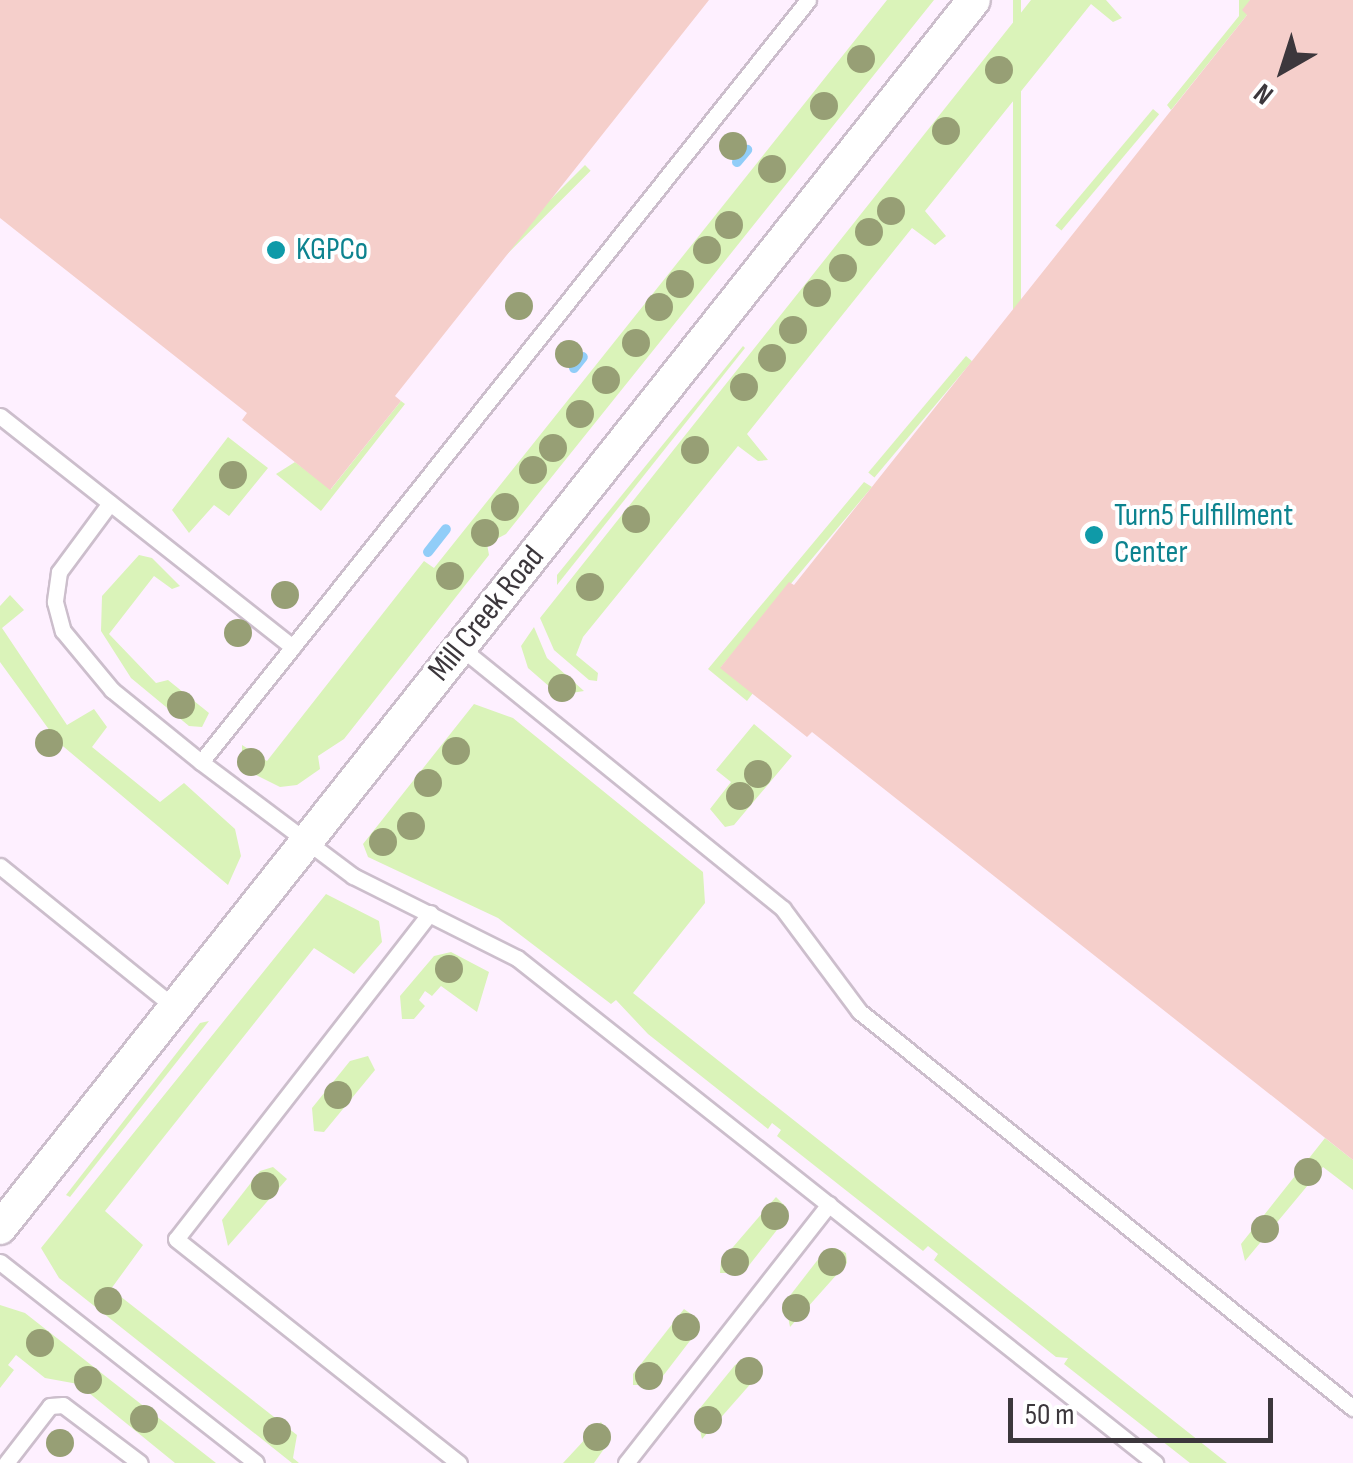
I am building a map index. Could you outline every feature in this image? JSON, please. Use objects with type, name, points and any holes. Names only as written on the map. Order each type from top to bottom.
[{"type":"street","name":"Mill Creek Road","points":[[0,1228],[974,0]]},
{"type":"lane","points":[[201,762],[808,0]]},
{"type":"lane","points":[[0,416],[293,647]]},
{"type":"lane","points":[[110,503],[59,572],[55,602],[63,631],[112,690],[353,876],[517,958],[1156,1463]]},
{"type":"lane","points":[[461,648],[783,908],[859,1011],[1353,1408]]},
{"type":"lane","points":[[0,866],[174,1007]]},
{"type":"lane","points":[[430,914],[176,1239],[459,1463]]},
{"type":"lane","points":[[626,1463],[829,1204]]},
{"type":"lane","points":[[0,1262],[256,1463]]},
{"type":"lane","points":[[6,1463],[50,1406],[63,1405],[140,1463]]},
{"type":"green space","points":[[887,0],[934,0],[506,534],[487,544],[489,555],[344,739],[318,756],[320,769],[297,785],[280,787],[242,768],[242,745],[267,761],[424,561],[434,568]]},
{"type":"green space","points":[[1013,0],[1021,0],[1021,416],[1013,416]]},
{"type":"green space","points":[[1031,0],[1106,0],[1122,18],[1113,22],[1091,4],[925,211],[946,236],[935,245],[912,228],[747,434],[768,460],[758,461],[738,446],[583,637],[576,655],[598,673],[597,681],[589,680],[554,650],[540,618]]},
{"type":"green space","points":[[1239,0],[1250,0],[1247,15],[1171,110],[1167,105],[1239,16]]},
{"type":"green space","points":[[1153,109],[1159,114],[1061,231],[1055,225]]},
{"type":"green space","points":[[585,165],[591,171],[482,279],[477,273]]},
{"type":"green space","points":[[745,348],[557,585],[557,575]]},
{"type":"green space","points":[[966,356],[972,361],[874,478],[868,472]]},
{"type":"green space","points":[[401,401],[405,404],[321,511],[276,474],[295,462],[331,489]]},
{"type":"green space","points":[[228,437],[268,468],[229,516],[214,505],[189,533],[172,510]]},
{"type":"green space","points":[[864,482],[872,487],[721,667],[753,693],[747,701],[708,669]]},
{"type":"green space","points":[[139,555],[152,558],[180,586],[172,589],[154,576],[109,634],[156,683],[168,680],[209,713],[202,727],[189,726],[131,678],[101,631],[102,596]]},
{"type":"green space","points":[[10,595],[24,610],[2,628],[67,725],[94,709],[107,727],[92,747],[160,802],[184,783],[235,829],[241,856],[228,885],[58,742],[0,662],[0,606]]},
{"type":"green space","points":[[534,627],[547,658],[584,691],[559,695],[528,668],[521,646]]},
{"type":"green space","points":[[474,704],[513,718],[703,872],[705,903],[633,993],[1227,1463],[1190,1463],[1064,1364],[1068,1358],[1056,1357],[934,1260],[938,1254],[928,1246],[923,1251],[777,1136],[781,1130],[772,1123],[768,1129],[648,1034],[616,1000],[611,1004],[498,918],[368,857],[363,844]]},
{"type":"green space","points":[[754,724],[792,756],[734,825],[725,827],[710,809],[731,782],[716,770]]},
{"type":"green space","points":[[326,894],[379,921],[382,942],[354,974],[314,948],[105,1211],[143,1245],[111,1289],[297,1435],[293,1458],[299,1463],[292,1463],[59,1278],[41,1248]]},
{"type":"green space","points":[[451,952],[489,972],[477,1012],[441,986],[432,996],[425,991],[419,1000],[425,1006],[414,1019],[402,1019],[400,996],[434,956]]},
{"type":"green space","points":[[209,1021],[70,1197],[66,1195],[200,1023]]},
{"type":"green space","points":[[368,1056],[375,1070],[324,1132],[314,1131],[312,1108],[350,1061]]},
{"type":"green space","points":[[1325,1138],[1353,1160],[1353,1190],[1323,1167],[1245,1261],[1241,1244]]},
{"type":"green space","points":[[273,1167],[287,1179],[228,1246],[222,1220],[260,1171]]},
{"type":"green space","points":[[776,1197],[786,1207],[784,1221],[743,1273],[720,1273],[721,1261]]},
{"type":"green space","points":[[835,1248],[846,1253],[847,1263],[790,1327],[785,1302],[823,1253]]},
{"type":"green space","points":[[0,1305],[25,1313],[216,1463],[175,1463],[78,1384],[45,1378],[16,1355],[8,1365],[14,1370],[0,1388]]},
{"type":"green space","points":[[684,1309],[698,1319],[696,1333],[656,1385],[633,1385],[633,1374]]},
{"type":"green space","points":[[746,1360],[761,1372],[702,1439],[696,1413],[735,1365]]},
{"type":"green space","points":[[601,1422],[611,1439],[594,1463],[563,1463]]},
{"type":"building","name":"KGPCo","points":[[0,0],[709,0],[395,396],[401,401],[330,490],[242,420],[247,413],[0,218]]},
{"type":"building","name":"Turn5 Fulfillment Center","points":[[1250,0],[1353,0],[1353,1160],[812,732],[807,737],[720,668],[789,582],[794,585],[1247,15],[1242,10]]},
{"type":"waterway","points":[[737,162],[747,150]]},
{"type":"waterway","points":[[574,368],[583,357]]},
{"type":"waterway","points":[[428,552],[446,529]]},
{"type":"place","name":"KGPCo","points":[[276,250]]},
{"type":"place","name":"Turn5 Fulfillment Center","points":[[1094,535]]}]
